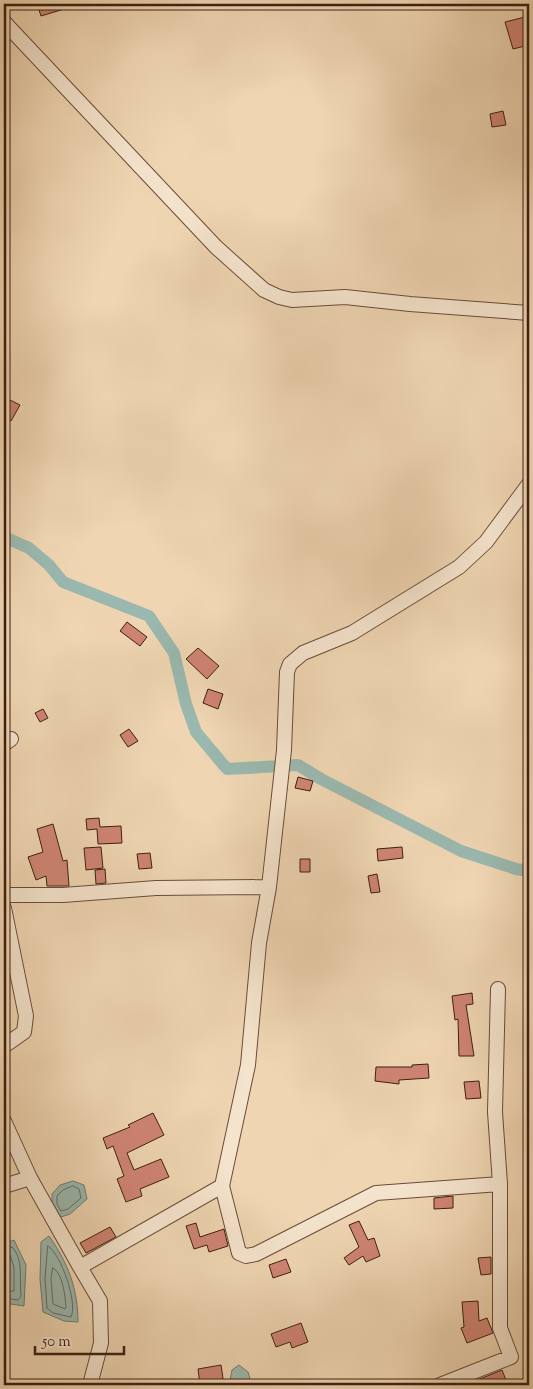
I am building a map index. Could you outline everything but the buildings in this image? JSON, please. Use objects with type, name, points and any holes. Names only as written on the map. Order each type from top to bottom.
[{"type":"street","points":[[4,22],[216,247],[264,290],[279,297],[292,300],[345,297],[529,313]]},
{"type":"street","points":[[500,1184],[376,1193],[256,1254],[246,1256],[239,1253],[222,1186],[248,1064],[259,942],[269,887],[284,750],[287,672],[295,658],[324,643],[352,633],[460,567],[486,542],[529,484]]},
{"type":"street","points":[[4,895],[63,895],[156,888],[269,887]]},
{"type":"street","points":[[4,908],[26,1016],[24,1032],[4,1046]]},
{"type":"street","points":[[440,1385],[511,1357],[500,1328],[500,1184],[496,1112],[498,990]]},
{"type":"street","points":[[4,1121],[30,1178],[100,1301],[101,1343],[90,1385]]},
{"type":"street","points":[[4,1186],[30,1178]]},
{"type":"street","points":[[80,1267],[222,1186]]},
{"type":"water","points":[[73,1181],[84,1185],[87,1199],[70,1214],[58,1218],[52,1206],[52,1194],[60,1185]]},
{"type":"water","points":[[49,1236],[62,1256],[71,1277],[78,1310],[78,1322],[64,1321],[43,1312],[40,1279],[41,1242]]},
{"type":"water","points":[[14,1240],[26,1265],[24,1306],[4,1303],[4,1244]]},
{"type":"water","points":[[239,1365],[248,1372],[252,1385],[229,1385],[232,1370]]},
{"type":"waterway","points":[[4,537],[29,548],[49,565],[63,582],[149,616],[174,653],[186,704],[196,732],[227,769],[298,765],[321,779],[461,851],[516,869],[529,871]]}]
